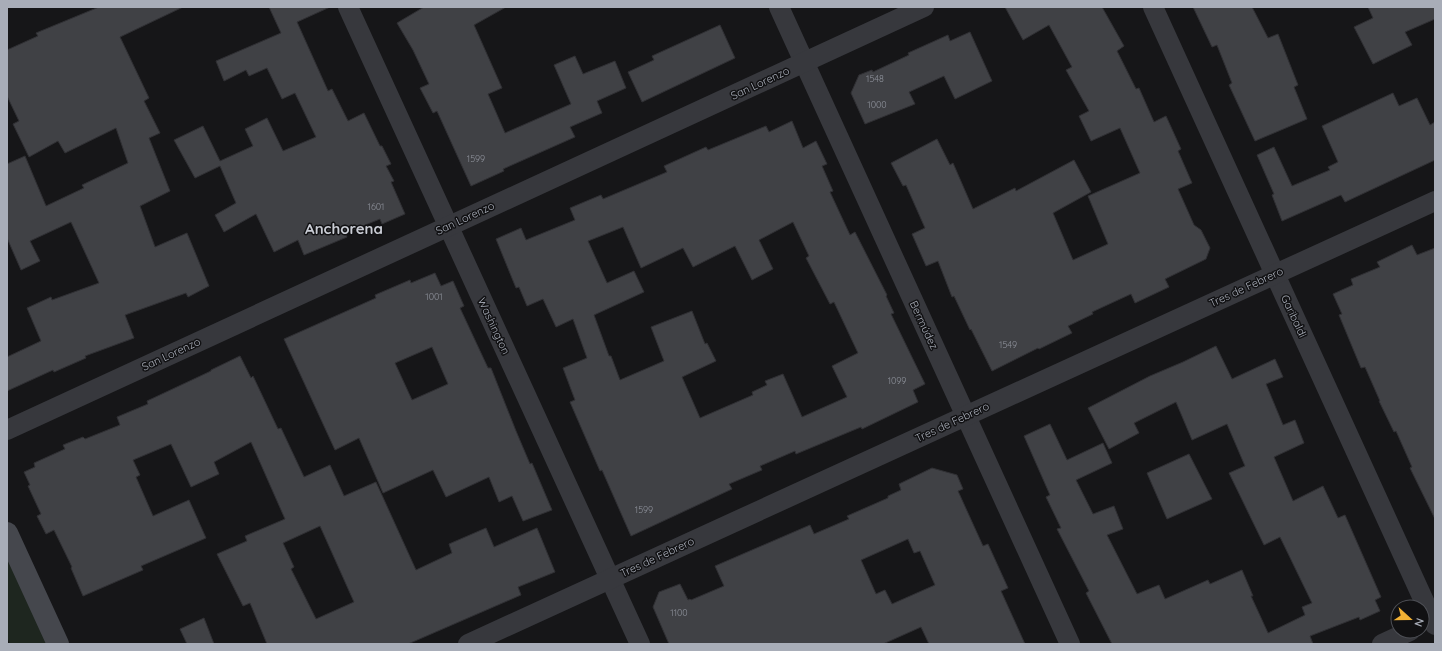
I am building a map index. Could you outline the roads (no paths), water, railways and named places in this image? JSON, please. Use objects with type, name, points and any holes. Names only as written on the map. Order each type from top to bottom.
[{"type":"main road","points":[[7,533],[58,644]]},
{"type":"street","name":"Washington","points":[[348,7],[640,644]]},
{"type":"street","name":"Bermúdez","points":[[778,7],[1070,644]]},
{"type":"street","name":"San Lorenzo","points":[[7,430],[924,7]]},
{"type":"street","name":"Garibaldi","points":[[1153,7],[1275,274],[1431,623]]},
{"type":"street","name":"Tres de Febrero","points":[[468,644],[1435,201]]},
{"type":"street","points":[[1382,644],[1393,639]]},
{"type":"district","name":"Anchorena","points":[[344,229]]}]
